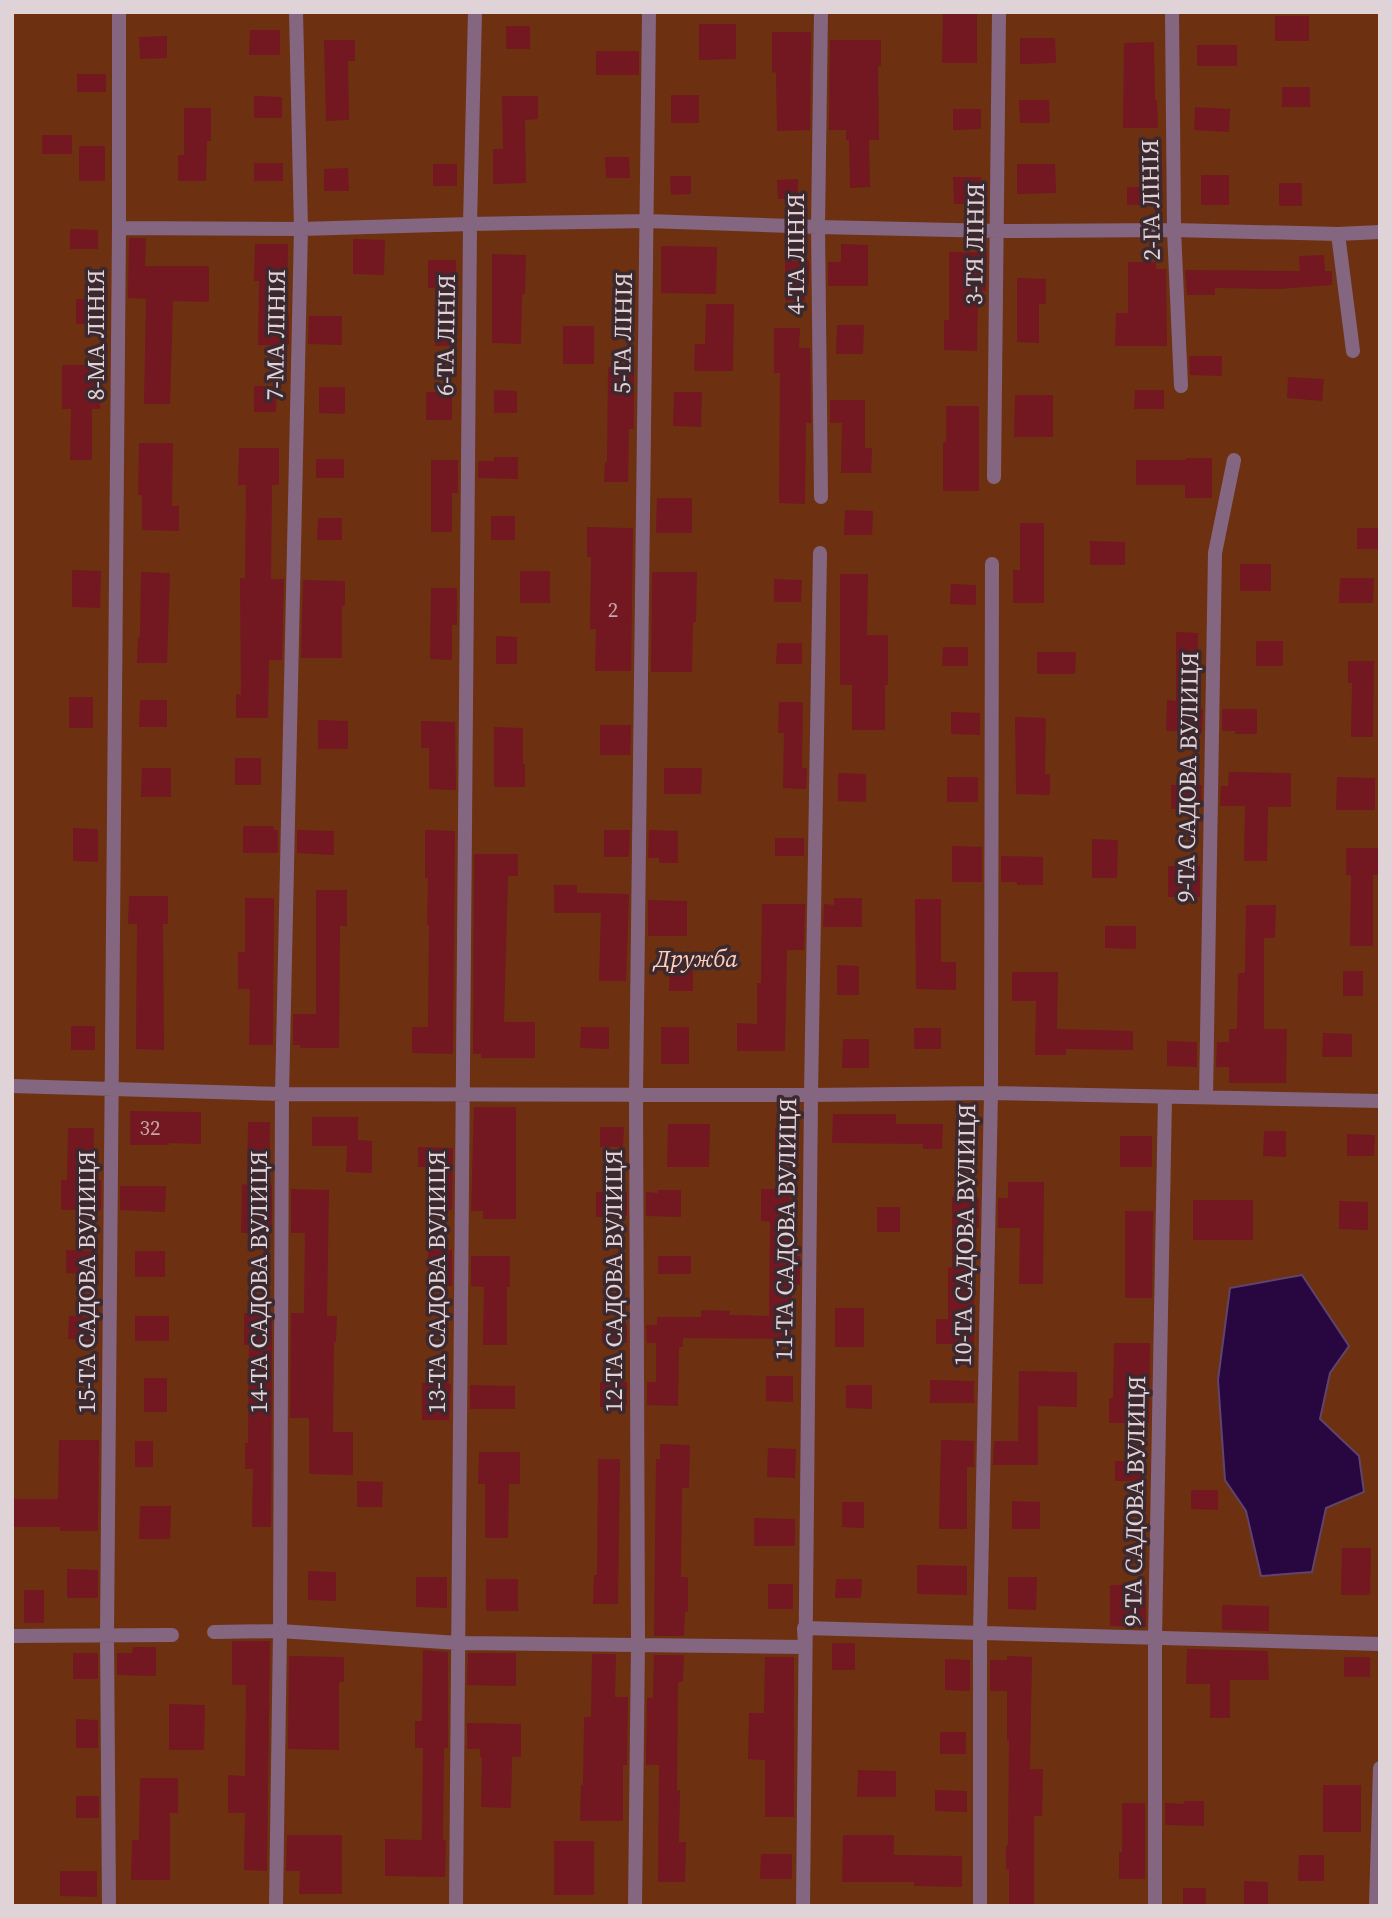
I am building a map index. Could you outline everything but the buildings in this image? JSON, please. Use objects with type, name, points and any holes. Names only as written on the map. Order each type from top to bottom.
[{"type":"street","name":"8-МА ЛІНІЯ","points":[[116,658],[119,12]]},
{"type":"street","name":"7-МА ЛІНІЯ","points":[[293,659],[301,229],[296,12]]},
{"type":"street","name":"6-ТА ЛІНІЯ","points":[[466,658],[475,12]]},
{"type":"street","name":"5-ТА ЛІНІЯ","points":[[642,655],[649,12]]},
{"type":"street","name":"4-ТА ЛІНІЯ","points":[[821,12],[818,228],[821,496]]},
{"type":"street","name":"3-ТЯ ЛІНІЯ","points":[[994,477],[999,12]]},
{"type":"street","name":"2-ГА ЛІНІЯ","points":[[1172,12],[1174,230],[1181,386]]},
{"type":"street","points":[[119,228],[301,229],[647,221],[818,228],[998,231],[1174,230],[1338,234],[1380,232]]},
{"type":"street","points":[[1338,234],[1353,351]]},
{"type":"street","name":"9-ТА САДОВА ВУЛИЦЯ","points":[[1206,1097],[1215,553],[1234,460]]},
{"type":"street","name":"11-ТА САДОВА ВУЛИЦЯ","points":[[803,1906],[804,1628],[820,553]]},
{"type":"street","name":"10-ТА САДОВА ВУЛИЦЯ","points":[[980,1906],[981,1633],[991,1093],[992,565]]},
{"type":"street","name":"12-ТА САДОВА ВУЛИЦЯ","points":[[635,1906],[638,1644],[636,1095],[642,655]]},
{"type":"street","name":"15-ТА САДОВА ВУЛИЦЯ","points":[[109,1906],[107,1634],[116,658]]},
{"type":"street","name":"13-ТА САДОВА ВУЛИЦЯ","points":[[456,1906],[466,658]]},
{"type":"street","name":"14-ТА САДОВА ВУЛИЦЯ","points":[[276,1906],[282,1094],[293,659]]},
{"type":"street","points":[[12,1086],[282,1094],[991,1093],[1380,1101]]},
{"type":"street","name":"9-ТА САДОВА ВУЛИЦЯ","points":[[1155,1906],[1155,1637],[1165,1097]]},
{"type":"street","points":[[804,1628],[1380,1644]]},
{"type":"street","points":[[214,1632],[280,1631],[458,1643],[805,1647]]},
{"type":"street","points":[[12,1636],[172,1635]]},
{"type":"street","points":[[1376,1906],[1380,1768]]},
{"type":"green space","name":"Дружба","points":[[12,12],[1380,12],[1380,1906],[12,1906]]},
{"type":"shaded area","points":[[1302,1275],[1349,1346],[1330,1373],[1320,1419],[1359,1456],[1364,1492],[1326,1508],[1312,1572],[1261,1576],[1246,1511],[1225,1480],[1218,1380],[1230,1288]]}]
